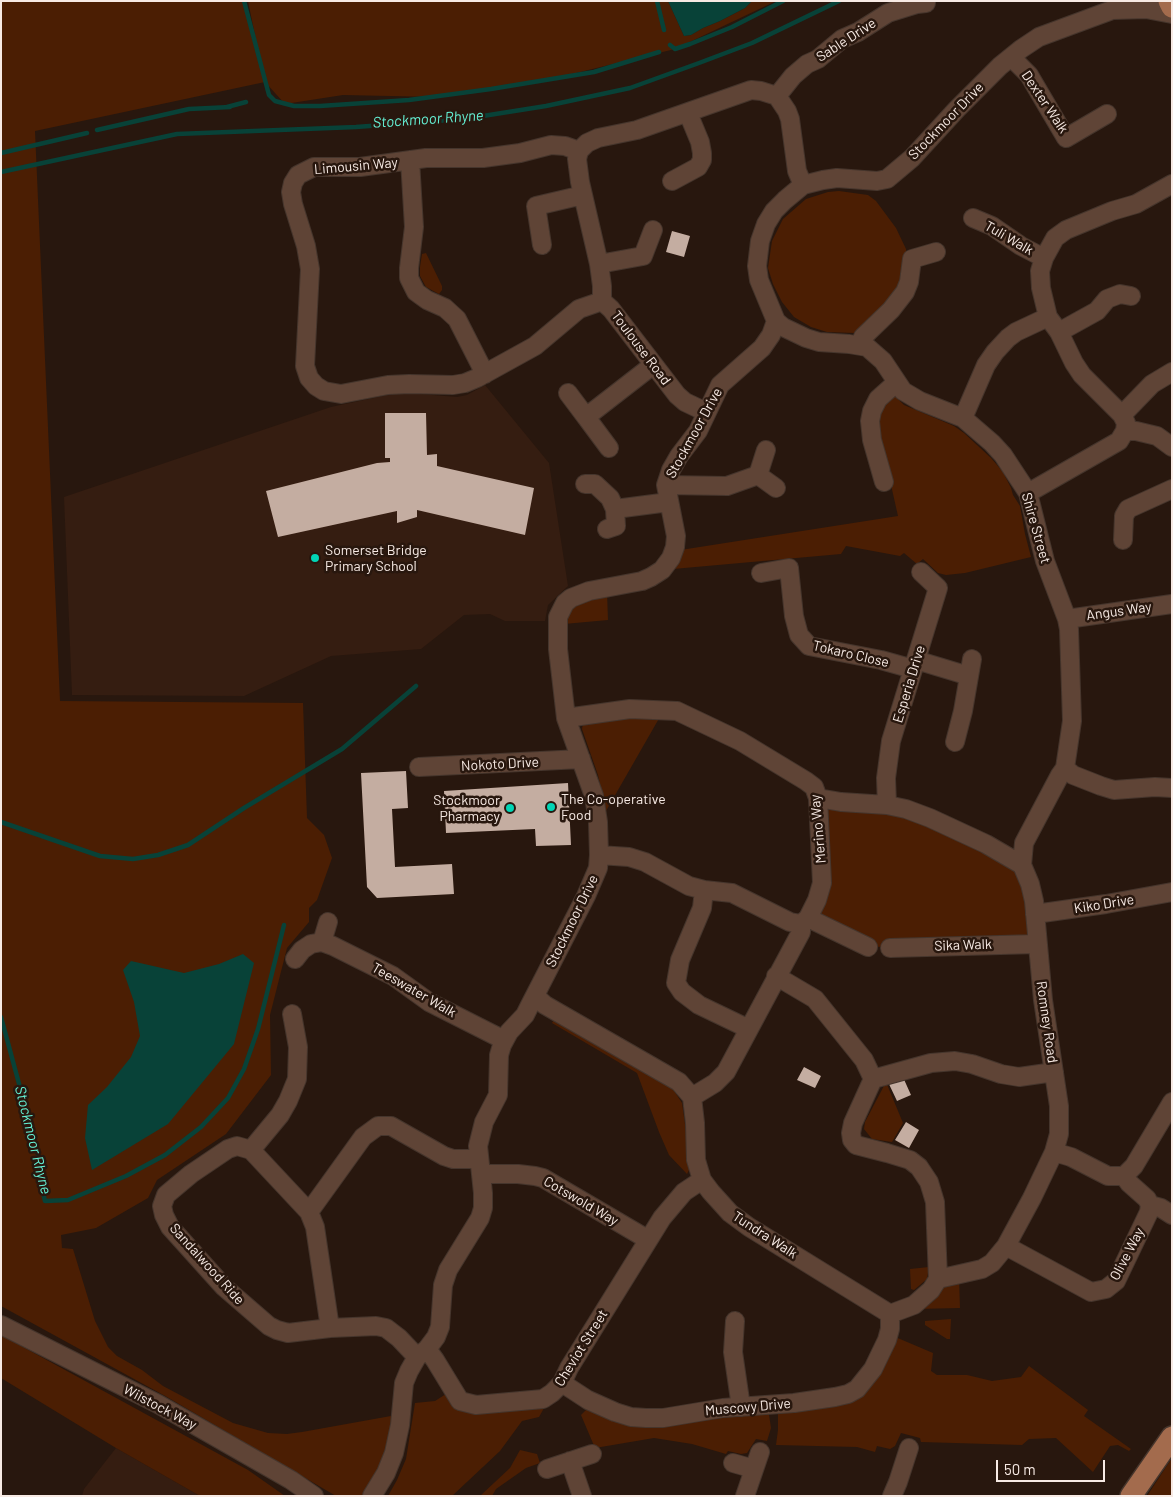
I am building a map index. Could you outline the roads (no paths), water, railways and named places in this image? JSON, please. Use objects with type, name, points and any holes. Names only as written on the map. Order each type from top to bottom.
[{"type":"main road","points":[[1168,1],[1172,7]]},
{"type":"main road","points":[[1131,1496],[1172,1437]]},
{"type":"street","name":"Sable Drive","points":[[777,96],[793,76],[842,39],[858,32],[888,13],[926,3]]},
{"type":"street","name":"Stockmoor Drive","points":[[504,1040],[525,1015],[586,896],[598,868],[598,822],[594,796],[566,718],[558,649],[558,617],[566,603],[579,594],[642,581],[662,570],[671,558],[675,547],[675,528],[668,494],[671,470],[678,456],[698,431],[720,385],[762,348],[771,335],[776,321],[759,280],[757,266],[760,241],[766,224],[774,211],[803,185],[837,178],[877,181],[886,179],[912,158],[957,109],[1011,57],[1038,37],[1118,6],[1172,14]]},
{"type":"street","name":"Dexter Walk","points":[[1011,57],[1029,75],[1066,138],[1107,114]]},
{"type":"street","points":[[579,151],[587,143],[598,138],[626,133],[751,90],[761,90],[777,96],[790,119],[797,171],[803,185]]},
{"type":"street","points":[[672,181],[698,167],[702,160],[700,142],[688,113]]},
{"type":"street","name":"Limousin Way","points":[[579,151],[565,146],[551,145],[520,153],[483,158],[410,160],[360,167],[314,167],[298,175],[293,183],[293,204],[306,246],[310,269],[306,366],[309,378],[316,386],[324,391],[341,394],[388,385],[453,385],[465,383],[535,346],[579,309],[602,301]]},
{"type":"street","name":"Toulouse Road","points":[[579,151],[577,159],[583,195],[599,264],[602,301],[611,309],[676,395],[685,402],[706,412]]},
{"type":"street","points":[[410,160],[414,227],[409,278],[416,292],[426,300],[445,308],[456,319],[485,374]]},
{"type":"street","points":[[1171,445],[1157,436],[1123,423],[1082,375],[1059,332],[1048,317],[1041,288],[1040,271],[1044,258],[1055,238],[1066,230],[1112,211],[1136,204],[1172,184]]},
{"type":"street","points":[[542,245],[536,206],[583,195]]},
{"type":"street","name":"Tuli Walk","points":[[973,218],[992,226],[1021,246],[1044,258]]},
{"type":"street","points":[[599,264],[643,256],[653,230]]},
{"type":"street","points":[[860,345],[863,337],[891,310],[905,292],[910,282],[912,259],[936,252]]},
{"type":"street","points":[[1059,332],[1097,311],[1107,299],[1120,294],[1131,296]]},
{"type":"street","points":[[963,418],[986,365],[995,352],[1016,332],[1048,317]]},
{"type":"street","name":"Shire Street","points":[[776,321],[783,327],[813,340],[860,345],[867,348],[882,361],[903,390],[911,396],[963,418],[992,443],[1003,455],[1028,493],[1045,561],[1069,629],[1072,721],[1065,768],[1024,844],[1022,865]]},
{"type":"street","points":[[586,417],[653,365]]},
{"type":"street","points":[[1028,493],[1119,441],[1123,423],[1152,384],[1172,372]]},
{"type":"street","points":[[884,482],[872,440],[870,421],[872,411],[878,399],[896,382]]},
{"type":"street","points":[[568,393],[610,448]]},
{"type":"street","points":[[758,475],[766,450]]},
{"type":"street","points":[[615,509],[668,494],[727,486],[758,475]]},
{"type":"street","points":[[758,475],[776,488]]},
{"type":"street","points":[[585,484],[594,484],[610,498],[615,509],[616,526],[608,529]]},
{"type":"street","points":[[1123,540],[1124,516],[1128,509],[1172,489]]},
{"type":"street","name":"Tokaro Close","points":[[761,573],[789,568],[794,616],[799,635],[809,646],[914,665]]},
{"type":"street","name":"Esperia Drive","points":[[887,805],[886,778],[891,741],[938,588],[921,572]]},
{"type":"street","name":"Angus Way","points":[[1067,619],[1172,604]]},
{"type":"street","points":[[914,665],[970,668],[955,742]]},
{"type":"street","name":"Merino Way","points":[[566,718],[630,709],[677,711],[740,742],[806,781],[814,787],[818,798],[822,883],[817,900],[804,921],[801,932],[726,1072],[715,1083],[692,1097]]},
{"type":"street","name":"Nokoto Drive","points":[[419,767],[581,759]]},
{"type":"street","points":[[1065,768],[1074,775],[1114,790],[1155,787],[1172,788]]},
{"type":"street","points":[[818,798],[842,802],[887,805],[906,809],[986,844],[1022,865]]},
{"type":"street","points":[[599,855],[629,858],[645,862],[689,886],[704,890],[732,892],[790,922],[804,921],[868,947]]},
{"type":"street","name":"Romney Road","points":[[938,1280],[982,1269],[992,1263],[1006,1246],[1054,1152],[1060,1123],[1043,1000],[1035,914],[1030,884],[1022,865]]},
{"type":"street","points":[[704,890],[702,908],[680,960],[676,983],[682,992],[699,1005],[749,1029]]},
{"type":"street","name":"Kiko Drive","points":[[1035,914],[1171,895]]},
{"type":"street","points":[[295,959],[302,950],[311,944],[322,942],[328,922]]},
{"type":"street","name":"Teeswater Walk","points":[[322,942],[393,976],[429,1002],[504,1040]]},
{"type":"street","name":"Sika Walk","points":[[890,948],[1037,944]]},
{"type":"street","points":[[776,976],[816,999],[864,1060],[873,1079],[853,1123],[852,1140],[856,1145],[910,1160],[925,1174],[933,1192],[938,1280],[931,1290],[914,1305],[890,1314]]},
{"type":"street","points":[[535,996],[545,1005],[667,1074],[678,1082],[692,1097]]},
{"type":"street","points":[[292,1014],[298,1048],[297,1079],[280,1115],[251,1150],[309,1212],[315,1227],[330,1328]]},
{"type":"street","points":[[372,1496],[386,1473],[394,1453],[400,1426],[404,1383],[409,1371],[436,1337],[440,1327],[443,1284],[448,1270],[480,1218],[482,1208],[478,1146],[480,1134],[498,1095],[499,1055],[504,1040]]},
{"type":"street","points":[[873,1079],[931,1063],[955,1062],[972,1064],[1001,1074],[1019,1077],[1054,1072]]},
{"type":"street","name":"Tundra Walk","points":[[692,1097],[696,1160],[702,1180],[721,1203],[739,1220],[890,1314]]},
{"type":"street","points":[[1054,1152],[1071,1157],[1108,1176],[1124,1176],[1134,1166],[1172,1102]]},
{"type":"street","name":"Cotswold Way","points":[[309,1212],[363,1137],[378,1126],[391,1126],[444,1156],[480,1166],[543,1178],[648,1239]]},
{"type":"street","name":"Sandalwood Ride","points":[[251,1150],[237,1146],[228,1149],[191,1174],[166,1195],[162,1206],[170,1227],[224,1287],[269,1326],[288,1333],[330,1328],[376,1326],[386,1328],[422,1353]]},
{"type":"street","points":[[1124,1176],[1147,1199],[1150,1205],[1172,1215]]},
{"type":"street","name":"Cheviot Street","points":[[422,1353],[435,1360],[454,1394],[466,1403],[476,1405],[543,1399],[562,1383],[569,1368],[648,1239],[673,1203],[689,1187],[702,1180]]},
{"type":"street","name":"Olive Way","points":[[1006,1246],[1091,1292],[1106,1289],[1116,1281],[1150,1205]]},
{"type":"street","name":"Muscovy Drive","points":[[562,1383],[601,1406],[631,1417],[663,1418],[700,1411],[794,1404],[820,1400],[848,1394],[858,1389],[881,1356],[890,1329],[890,1314]]},
{"type":"street","points":[[735,1321],[733,1352],[741,1407]]},
{"type":"street","name":"Wilstock Way","points":[[1,1326],[158,1404],[290,1480],[314,1496]]},
{"type":"street","points":[[892,1496],[909,1448]]},
{"type":"street","points":[[745,1496],[760,1452]]},
{"type":"street","points":[[547,1469],[592,1454]]},
{"type":"street","points":[[570,1461],[582,1496]]},
{"type":"street","points":[[733,1463],[754,1469]]},
{"type":"water","points":[[668,1],[752,1],[745,8],[720,21],[691,35],[684,36]]},
{"type":"water","points":[[243,954],[254,963],[234,1044],[168,1124],[92,1170],[85,1138],[88,1105],[107,1087],[131,1057],[140,1036],[134,1002],[123,970],[131,961],[184,973],[219,964]]},
{"type":"waterway","points":[[244,1],[269,95],[275,101],[294,106],[409,100],[491,89],[594,72],[659,52]]},
{"type":"waterway","points":[[657,1],[664,30]]},
{"type":"waterway","points":[[670,45],[675,49],[690,44],[732,27],[783,1]]},
{"type":"waterway","name":"Stockmoor Rhyne","points":[[1,172],[177,134],[356,127],[464,119],[546,106],[630,88],[752,43],[839,1]]},
{"type":"waterway","points":[[97,130],[189,109],[230,107],[227,107],[246,102]]},
{"type":"waterway","points":[[1,153],[87,133]]},
{"type":"waterway","points":[[1,822],[100,856],[133,859],[158,855],[188,845],[244,808],[342,749],[416,686]]},
{"type":"waterway","name":"Stockmoor Rhyne","points":[[1,1017],[38,1154],[39,1176],[45,1201],[68,1200],[126,1176],[165,1155],[201,1127],[228,1098],[244,1069],[258,1029],[284,925]]},
{"type":"place","name":"Somerset Bridge Primary School","points":[[315,558]]},
{"type":"place","name":"The Co-operative Food","points":[[551,807]]},
{"type":"place","name":"Stockmoor Pharmacy","points":[[510,808]]}]
